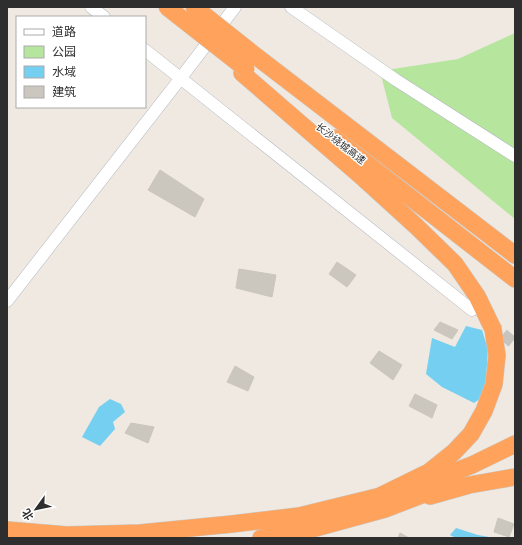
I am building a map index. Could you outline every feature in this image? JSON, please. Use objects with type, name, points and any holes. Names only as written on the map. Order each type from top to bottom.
[{"type":"highway","points":[[167,7],[244,71],[362,176],[455,264],[478,296],[493,329],[497,355],[494,384],[484,411],[471,434],[454,452],[429,472],[378,497]]},
{"type":"highway","name":"长沙绕城高速","points":[[194,7],[515,255]]},
{"type":"highway","name":"长沙绕城高速","points":[[244,71],[515,279]]},
{"type":"highway","points":[[7,530],[67,535],[140,533],[298,516],[378,497],[427,483],[515,444]]},
{"type":"highway","points":[[261,538],[312,529],[385,509],[458,480],[515,454]]},
{"type":"highway","points":[[399,504],[469,485],[515,477]]},
{"type":"street","points":[[91,7],[103,16]]},
{"type":"street","points":[[7,301],[235,7]]},
{"type":"street","points":[[291,7],[396,80],[515,156]]},
{"type":"street","points":[[146,51],[472,310]]},
{"type":"green space","points":[[515,33],[515,219],[392,118],[380,71],[458,59]]},
{"type":"water","points":[[466,326],[482,330],[488,349],[486,380],[481,398],[474,403],[442,387],[426,374],[432,338],[455,347]]},
{"type":"water","points":[[110,399],[121,404],[125,412],[113,422],[115,429],[100,446],[82,437],[99,407]]},
{"type":"water","points":[[456,528],[478,535],[495,538],[456,538],[450,535]]},
{"type":"building","points":[[160,170],[204,199],[195,217],[148,190]]},
{"type":"building","points":[[337,262],[356,275],[347,287],[329,274]]},
{"type":"building","points":[[239,269],[276,275],[272,297],[236,288]]},
{"type":"building","points":[[440,322],[458,330],[452,339],[434,330]]},
{"type":"building","points":[[379,351],[402,365],[393,380],[370,363]]},
{"type":"building","points":[[235,366],[254,377],[248,391],[227,382]]},
{"type":"building","points":[[415,394],[437,405],[432,418],[409,406]]},
{"type":"building","points":[[131,423],[154,427],[148,443],[125,433]]},
{"type":"building","points":[[498,518],[514,524],[509,537],[494,532]]},
{"type":"building","points":[[400,533],[409,538],[398,538]]},
{"type":"tunnel","points":[[489,323],[515,344]]}]
